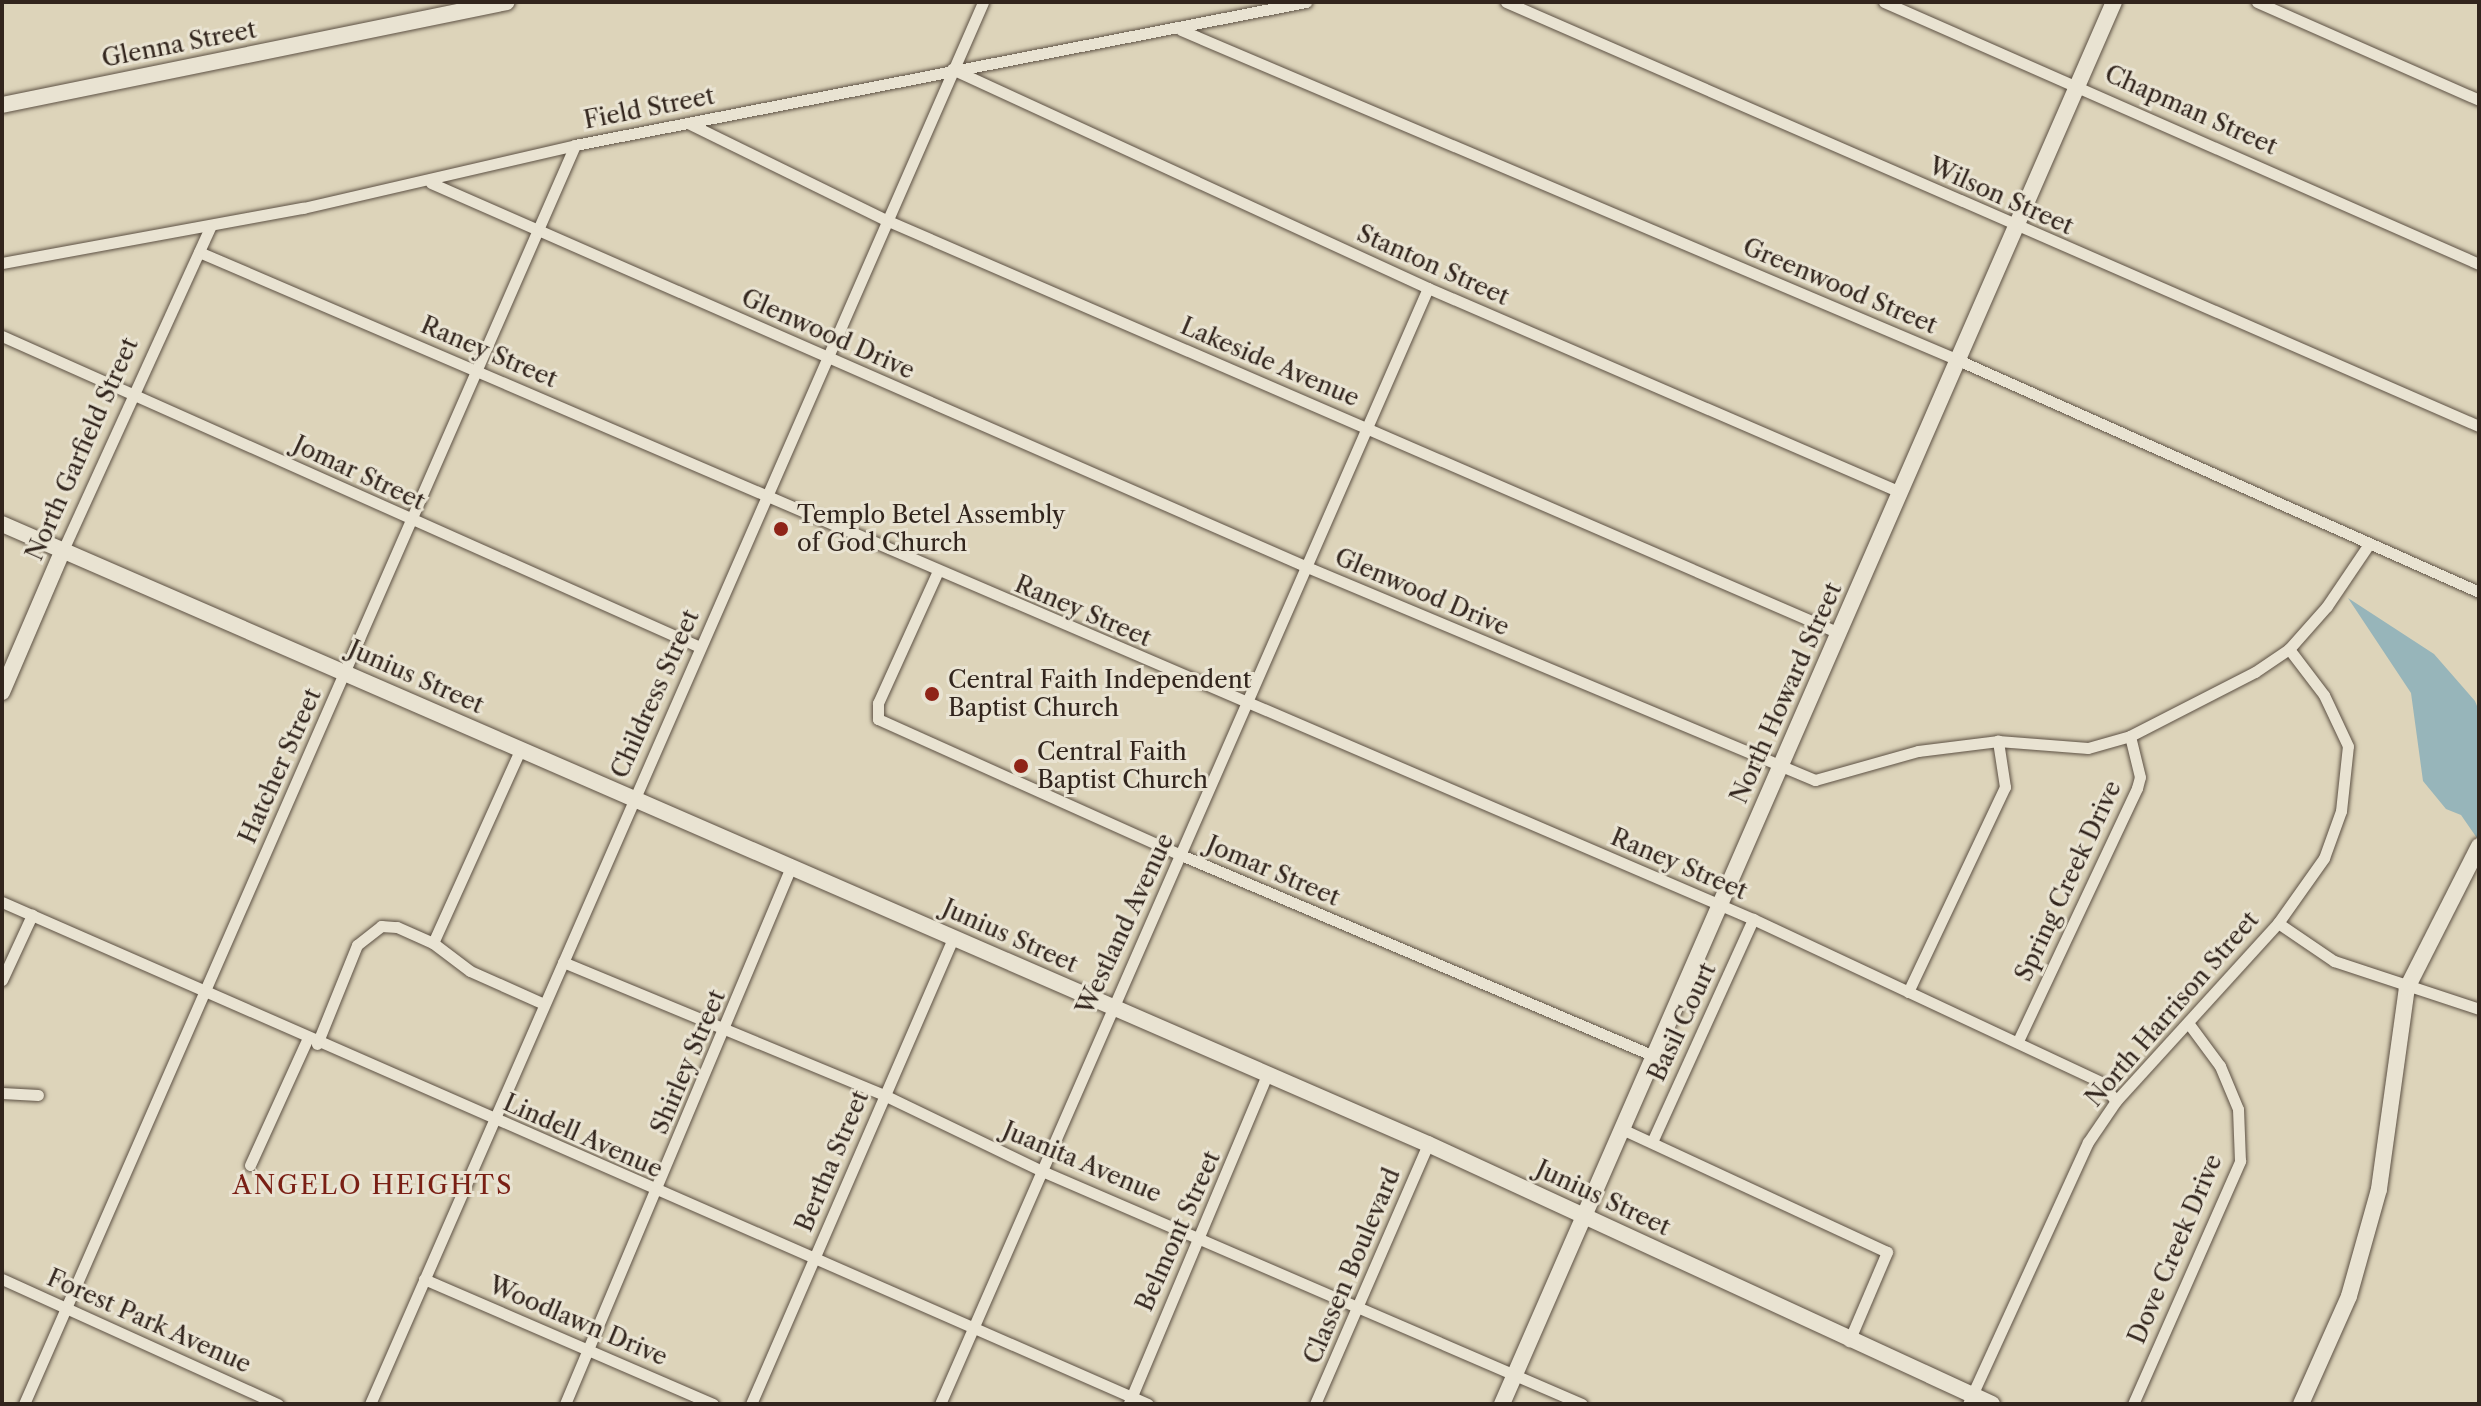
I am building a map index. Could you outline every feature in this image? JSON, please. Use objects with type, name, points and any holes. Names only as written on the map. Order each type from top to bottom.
[{"type":"street","name":"Glenna Street","points":[[2,105],[507,2]]},
{"type":"street","name":"Childress Street","points":[[370,1404],[983,2]]},
{"type":"street","name":"Field Street","points":[[2,263],[210,227],[431,183],[575,145],[952,69],[1181,30],[1306,2]]},
{"type":"street","name":"Wilson Street","points":[[1506,2],[2016,227],[2479,426]]},
{"type":"street","name":"Chapman Street","points":[[1884,2],[2078,84],[2479,264]]},
{"type":"street","name":"North Howard Street","points":[[1502,1404],[2114,2]]},
{"type":"street","points":[[2257,2],[2479,100]]},
{"type":"street","name":"Greenwood Street","points":[[1181,30],[1958,360],[2479,592]]},
{"type":"street","name":"Stanton Street","points":[[952,69],[1428,288],[1900,492]]},
{"type":"street","name":"Lakeside Avenue","points":[[688,123],[886,220],[1839,633]]},
{"type":"street","name":"Hatcher Street","points":[[24,1404],[575,145]]},
{"type":"street","name":"Glenwood Drive","points":[[431,183],[1307,567],[1815,780],[1918,751],[1998,741],[2088,748],[2130,736],[2255,672],[2289,649],[2327,606],[2369,544]]},
{"type":"street","name":"North Garfield Street","points":[[2,692],[131,393],[210,227]]},
{"type":"street","name":"Raney Street","points":[[199,252],[767,493],[937,573],[1753,919],[2101,1082],[2116,1101]]},
{"type":"street","name":"Westland Avenue","points":[[940,1404],[1110,1008],[1181,855],[1428,288]]},
{"type":"street","name":"Jomar Street","points":[[2,336],[411,521],[700,647]]},
{"type":"street","name":"Junius Street","points":[[2,524],[1428,1144],[1585,1215],[1970,1399],[1992,1404]]},
{"type":"street","name":"Jomar Street","points":[[937,573],[878,703],[878,719],[1181,855],[1654,1056]]},
{"type":"street","name":"North Harrison Street","points":[[1970,1399],[2088,1142],[2116,1101],[2278,923],[2324,858],[2341,811],[2348,746],[2324,695],[2289,649]]},
{"type":"street","name":"Spring Creek Drive","points":[[2018,1041],[2137,788],[2140,777],[2130,736]]},
{"type":"street","points":[[1908,992],[2005,787],[1998,741]]},
{"type":"street","points":[[433,943],[520,750]]},
{"type":"street","points":[[2301,1404],[2349,1296],[2379,1189],[2407,988],[2466,865],[2479,846]]},
{"type":"street","name":"Shirley Street","points":[[565,1404],[657,1193],[791,867]]},
{"type":"street","name":"Lindell Avenue","points":[[2,902],[312,1042],[975,1328],[1130,1401],[1148,1404]]},
{"type":"street","points":[[2,980],[32,915]]},
{"type":"street","name":"Basil Court","points":[[1652,1142],[1753,919]]},
{"type":"street","points":[[2278,923],[2334,961],[2407,988],[2479,1009]]},
{"type":"street","points":[[250,1165],[357,945],[369,932],[397,927],[433,943],[470,971],[544,1004]]},
{"type":"street","name":"Bertha Street","points":[[751,1404],[954,936]]},
{"type":"street","name":"Juanita Avenue","points":[[563,962],[724,1032],[884,1095],[1042,1171],[1198,1235],[1360,1310],[1582,1404]]},
{"type":"street","name":"Dove Creek Drive","points":[[2133,1404],[2240,1161],[2238,1109],[2220,1066],[2189,1024]]},
{"type":"street","name":"Belmont Street","points":[[1130,1401],[1267,1075]]},
{"type":"street","points":[[2,1093],[38,1095]]},
{"type":"street","points":[[1622,1129],[1887,1252],[1849,1341]]},
{"type":"street","name":"Classen Boulevard","points":[[1315,1404],[1360,1310],[1428,1144]]},
{"type":"street","name":"Forest Park Avenue","points":[[2,1279],[278,1404]]},
{"type":"street","name":"Woodlawn Drive","points":[[424,1279],[713,1404]]},
{"type":"water","points":[[2348,598],[2434,654],[2475,701],[2479,711],[2479,841],[2461,815],[2446,809],[2423,781],[2411,693]]},
{"type":"place","name":"Templo Betel Assembly of God Church","points":[[781,529]]},
{"type":"place","name":"Central Faith Independent Baptist Church","points":[[932,694]]},
{"type":"place","name":"Central Faith Baptist Church","points":[[1021,766]]},
{"type":"district","name":"ANGELO HEIGHTS","points":[[373,1186]]}]
